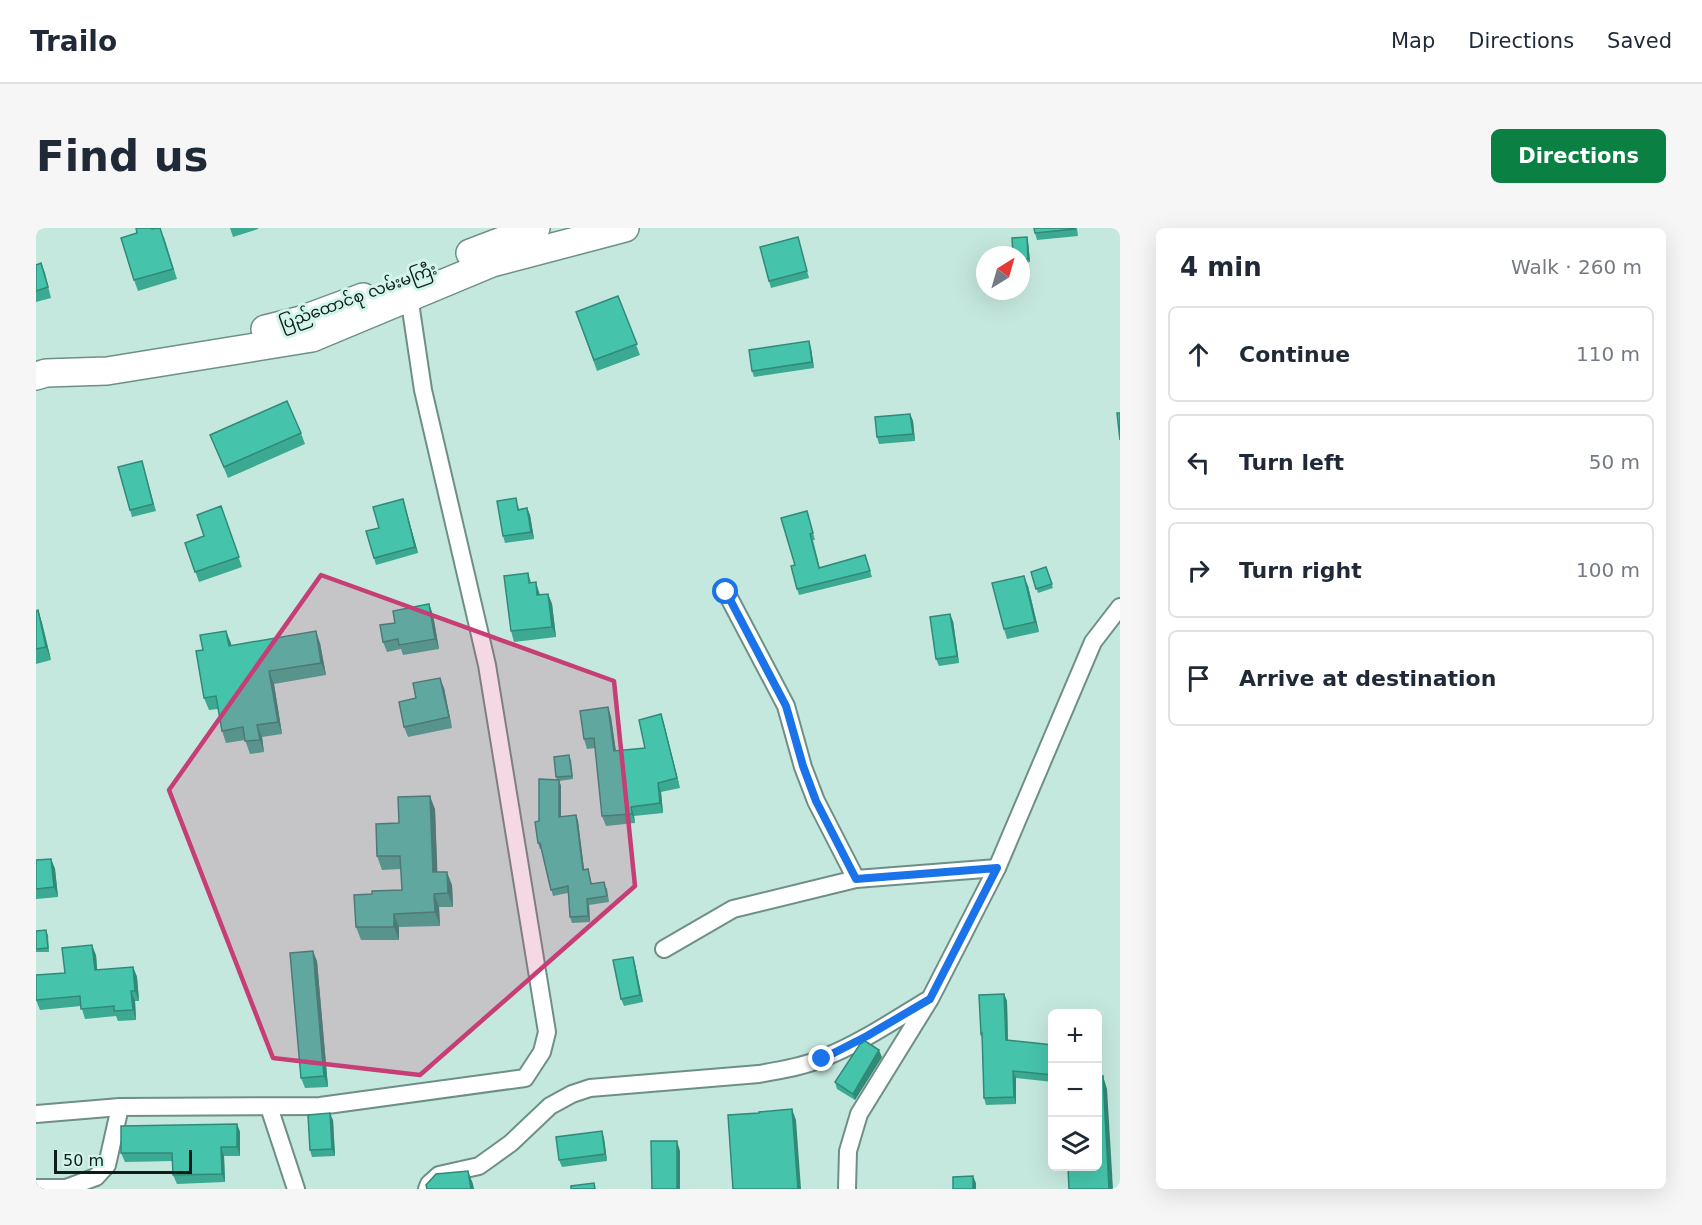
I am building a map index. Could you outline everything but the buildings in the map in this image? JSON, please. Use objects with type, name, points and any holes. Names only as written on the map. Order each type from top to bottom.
[{"type":"main road","name":"ပြည်ထောင်စု လမ်းမကြီး","points":[[107,371],[301,320],[394,286],[484,247],[536,228]]},
{"type":"main road","points":[[36,376],[46,373],[107,371],[312,338],[492,262],[625,228]]},
{"type":"street","points":[[36,1114],[120,1107],[320,1106],[525,1078],[542,1052],[547,1032],[487,665],[423,390],[409,296]]},
{"type":"street","points":[[726,592],[786,706],[803,766],[816,801],[856,879]]},
{"type":"street","points":[[847,1189],[848,1151],[859,1114],[930,999],[997,868],[1093,642],[1120,607]]},
{"type":"street","points":[[664,949],[733,909],[856,879],[997,868]]},
{"type":"street","points":[[427,1189],[439,1175],[479,1166],[511,1143],[550,1106],[572,1094],[590,1088],[759,1074],[786,1069],[822,1059],[930,999]]},
{"type":"street","points":[[36,1188],[66,1188],[96,1177],[107,1165],[120,1107]]},
{"type":"street","points":[[268,1107],[296,1189]]},
{"type":"highlighted area","points":[[321,575],[614,681],[635,886],[420,1075],[273,1058],[169,790]]},
{"type":"route","points":[[726,592],[786,706],[803,766],[816,801],[856,879],[997,868],[930,999],[822,1059]]}]
